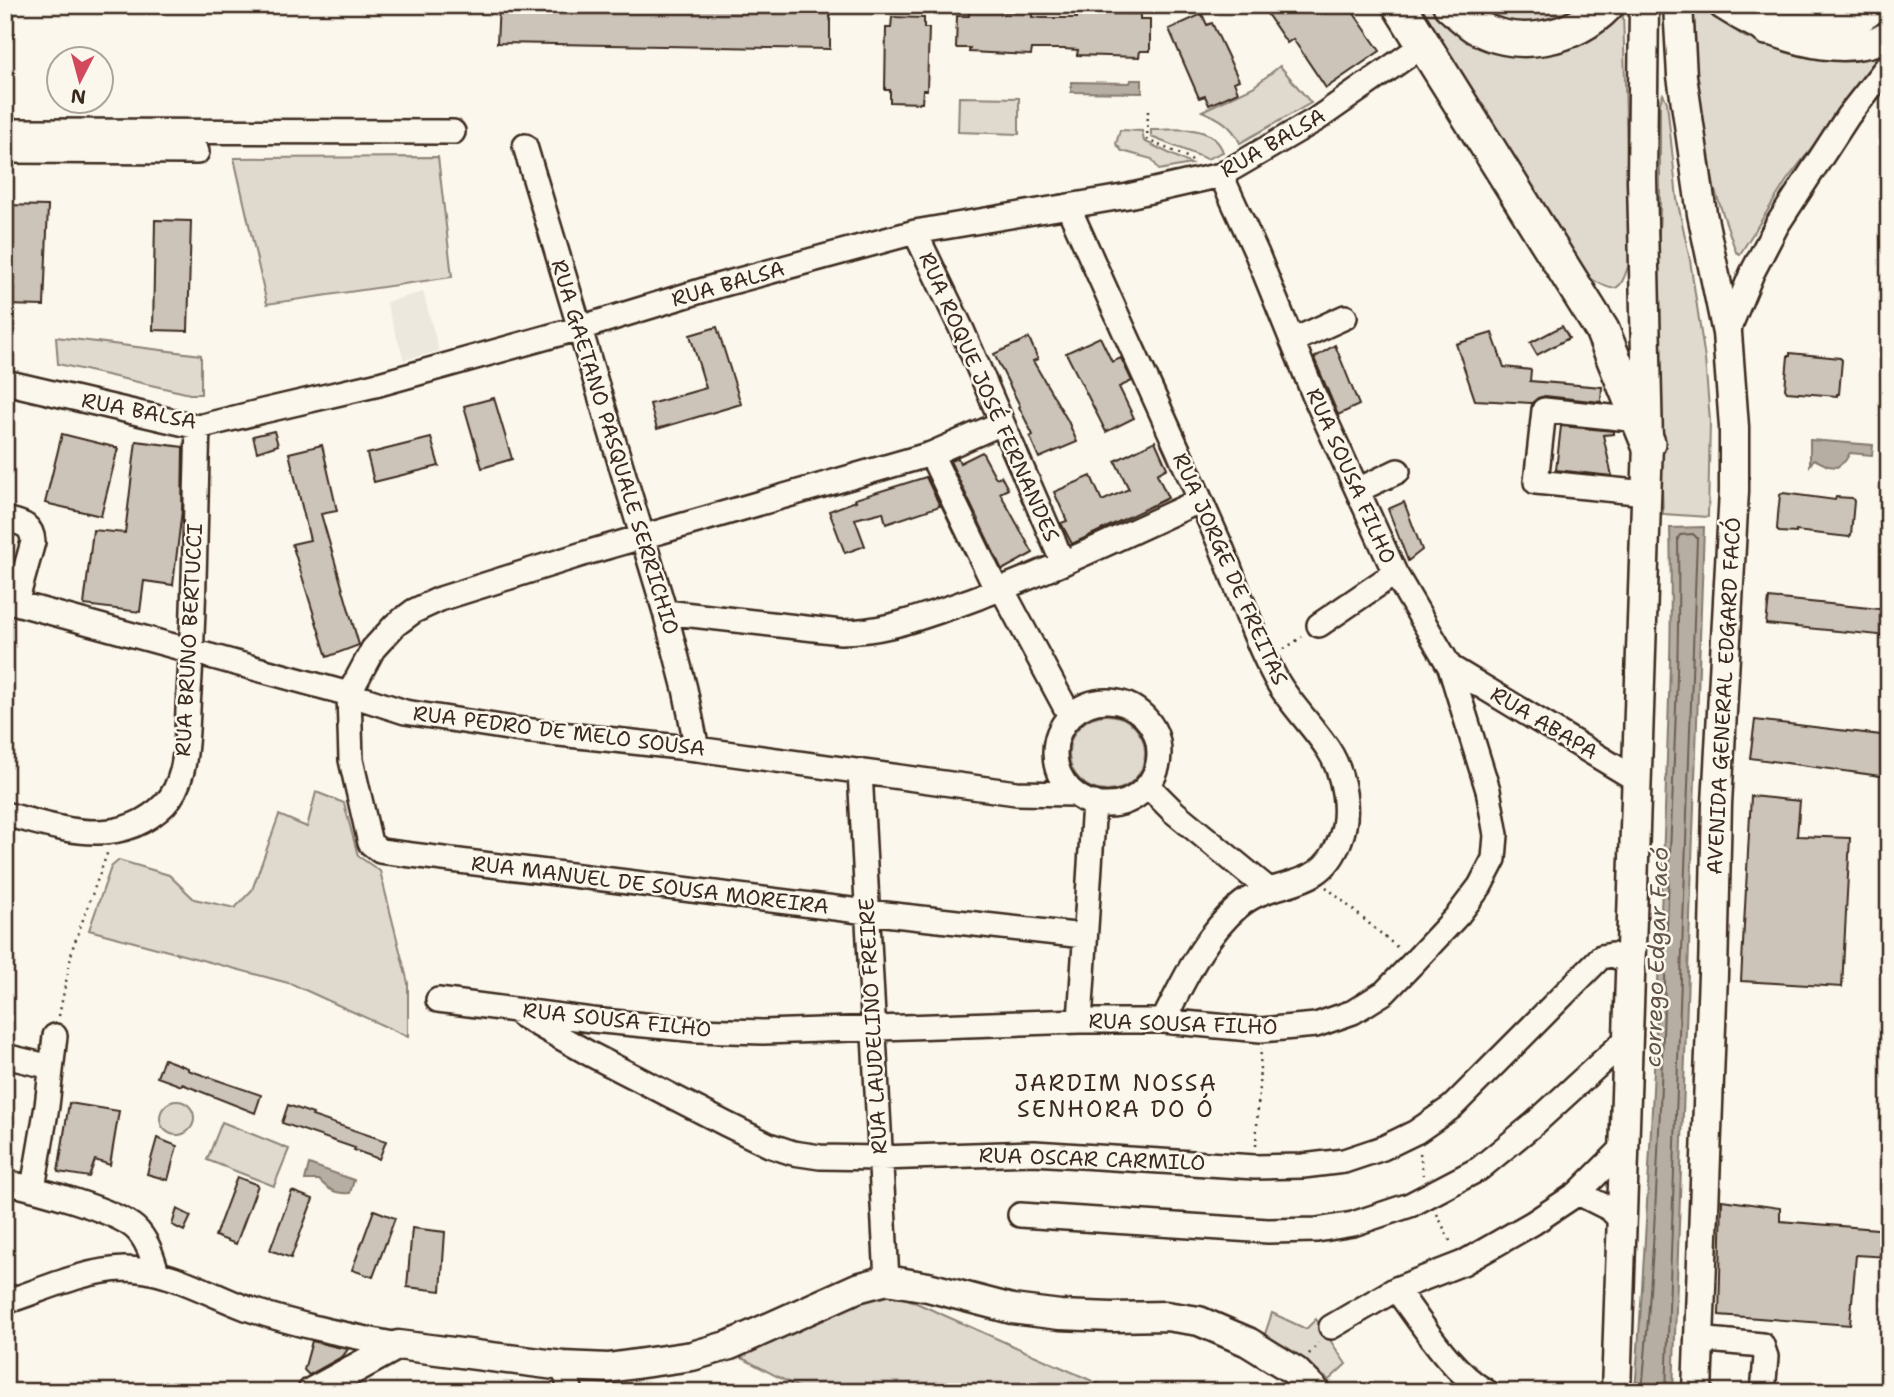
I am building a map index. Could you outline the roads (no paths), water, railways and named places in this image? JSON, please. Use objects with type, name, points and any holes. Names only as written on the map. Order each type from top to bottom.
[{"type":"highway","points":[[1399,5],[1602,330],[1643,432]]},
{"type":"highway","points":[[1450,5],[1476,27],[1507,37],[1535,40],[1574,29],[1596,16],[1607,5]]},
{"type":"highway","points":[[1767,28],[1790,31],[1843,24],[1873,5]]},
{"type":"main road","points":[[1616,1392],[1646,493],[1643,432],[1644,5]]},
{"type":"main road","name":"AVENIDA GENERAL EDGARD FACÓ","points":[[1678,5],[1682,76],[1702,214],[1727,333],[1734,427],[1734,491],[1717,804],[1697,1392]]},
{"type":"main road","points":[[1723,5],[1739,16],[1794,40],[1825,45],[1858,44],[1889,36]]},
{"type":"main road","points":[[312,1392],[398,1345],[567,1379],[608,1368],[692,1356],[730,1345],[857,1287],[887,1280],[928,1287],[1012,1309],[1060,1315],[1166,1315],[1199,1321],[1248,1342],[1295,1371],[1316,1392]]},
{"type":"street","name":"RUA BALSA","points":[[5,382],[198,427],[379,384],[915,232],[1128,196],[1221,175],[1317,119],[1423,45]]},
{"type":"street","points":[[1727,333],[1752,273],[1777,225],[1848,116],[1889,64]]},
{"type":"street","points":[[5,131],[453,132]]},
{"type":"street","name":"RUA GAETANO PASQUALE SERRICHIO","points":[[526,146],[665,612],[697,750]]},
{"type":"street","points":[[5,151],[197,152]]},
{"type":"street","name":"RUA SOUSA FILHO","points":[[438,1000],[697,1030],[763,1032],[1080,1021],[1163,1021],[1261,1030],[1316,1025],[1353,1012],[1385,992],[1414,962],[1458,915],[1480,886],[1494,859],[1496,835],[1488,790],[1450,667],[1395,573],[1314,395],[1221,175]]},
{"type":"street","name":"RUA JORGE DE FREITAS","points":[[1068,206],[1222,549],[1267,661],[1279,684],[1329,751],[1345,797],[1341,839],[1324,866],[1313,876],[1269,890]]},
{"type":"street","name":"RUA ROQUE JOSÉ FERNANDES","points":[[915,232],[962,330],[1063,563]]},
{"type":"street","points":[[1292,341],[1345,317]]},
{"type":"street","points":[[1643,432],[1544,410],[1536,482],[1646,493]]},
{"type":"street","points":[[349,694],[373,649],[395,625],[414,611],[440,599],[641,537],[931,454],[1002,423]]},
{"type":"street","name":"RUA BRUNO BERTUCCI","points":[[5,814],[82,832],[114,832],[146,818],[166,803],[175,789],[183,770],[192,650],[198,427]]},
{"type":"street","points":[[931,454],[999,590],[1070,716]]},
{"type":"street","points":[[1358,490],[1398,471]]},
{"type":"street","points":[[665,612],[841,632],[867,632],[890,628],[999,590],[1199,501]]},
{"type":"street","points":[[5,519],[24,524],[32,533],[33,542],[10,601]]},
{"type":"street","points":[[1319,625],[1395,573]]},
{"type":"street","name":"RUA PEDRO DE MELO SOUSA","points":[[10,601],[349,694],[405,712],[514,729],[697,750],[1016,793],[1084,798]]},
{"type":"street","name":"RUA ABAPA","points":[[1450,667],[1637,780]]},
{"type":"street","name":"RUA MANUEL DE SOUSA MOREIRA","points":[[349,694],[351,760],[370,843],[380,851],[867,912],[1084,936]]},
{"type":"street","points":[[1101,701],[1119,703],[1135,709],[1148,721],[1157,736],[1159,754],[1156,771],[1148,786],[1123,803],[1109,805],[1084,798],[1062,780],[1057,768],[1056,740],[1070,716],[1084,706],[1101,701]]},
{"type":"street","name":"RUA LAUDELINO FREIRE","points":[[860,771],[887,1280]]},
{"type":"street","points":[[1148,786],[1174,812],[1269,890],[1240,904],[1216,930],[1163,1021]]},
{"type":"street","points":[[1080,1021],[1084,936],[1084,798]]},
{"type":"street","name":"RUA OSCAR CARMILO","points":[[510,1008],[590,1054],[769,1145],[793,1153],[820,1157],[880,1158],[1034,1153],[1255,1167],[1303,1166],[1344,1161],[1383,1148],[1416,1132],[1452,1107],[1601,957],[1612,956],[1632,962]]},
{"type":"street","points":[[33,1188],[47,1106],[55,1036]]},
{"type":"street","points":[[1020,1215],[1268,1231],[1317,1230],[1353,1224],[1410,1205],[1479,1170],[1628,1038]]},
{"type":"street","points":[[5,1056],[51,1067]]},
{"type":"street","points":[[1331,1327],[1396,1289],[1463,1263],[1534,1223],[1578,1193],[1625,1146]]},
{"type":"street","points":[[5,1182],[33,1188],[116,1216],[135,1228],[150,1250],[157,1272]]},
{"type":"street","points":[[1578,1193],[1610,1209],[1621,1220]]},
{"type":"street","points":[[5,1303],[89,1274],[123,1269],[157,1272],[296,1324],[398,1345]]},
{"type":"street","points":[[1396,1289],[1437,1345],[1473,1384],[1487,1392]]},
{"type":"street","points":[[1698,1339],[1762,1345],[1766,1357],[1762,1392]]},
{"type":"water","points":[[1131,80],[1142,80],[1142,93],[1071,92],[1071,82],[1130,83]]},
{"type":"water","points":[[1810,440],[1873,445],[1872,455],[1850,453],[1837,467],[1814,459],[1810,465]]},
{"type":"water","points":[[1704,527],[1673,1392],[1635,1392],[1648,1193],[1668,736],[1670,528]]},
{"type":"water","points":[[309,1164],[354,1180],[350,1193],[333,1191],[319,1180],[305,1180]]},
{"type":"district","name":"JARDIM NOSSA SENHORA DO Ó","points":[[1116,1096]]},
{"type":"water label","name":"corrego Edgar Facó","points":[[1656,957]]}]
